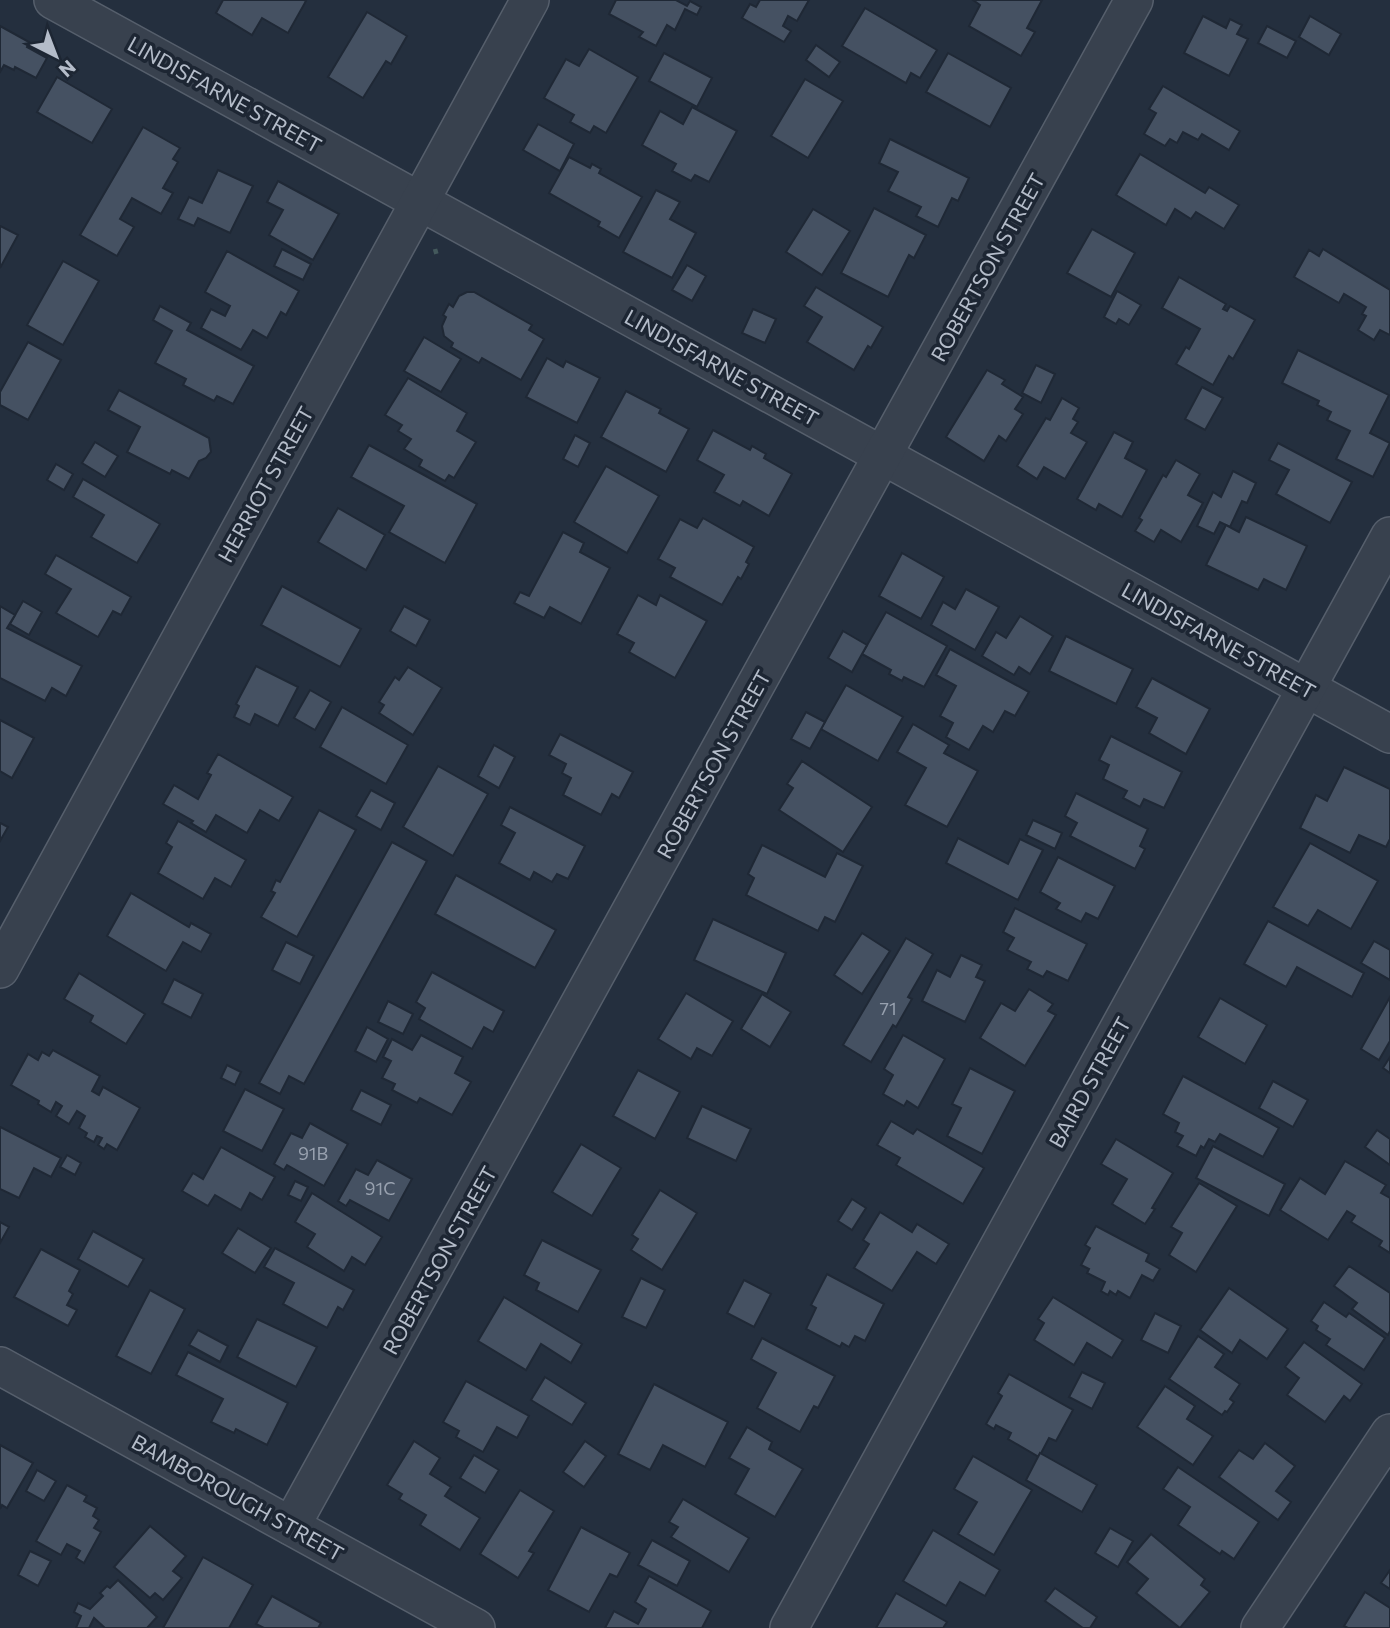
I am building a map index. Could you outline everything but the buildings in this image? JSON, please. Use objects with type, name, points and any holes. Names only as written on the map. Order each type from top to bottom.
[{"type":"street","name":"LINDISFARNE STREET","points":[[53,0],[1390,734]]},
{"type":"street","name":"HERRIOT STREET","points":[[0,969],[530,0]]},
{"type":"street","name":"ROBERTSON STREET","points":[[291,1526],[1133,0]]},
{"type":"street","name":"BAIRD STREET","points":[[789,1628],[1390,536]]},
{"type":"street","name":"BAMBOROUGH STREET","points":[[0,1366],[476,1628]]},
{"type":"street","points":[[1260,1628],[1390,1433]]},
{"type":"path","points":[[435,249],[437,256]]}]
